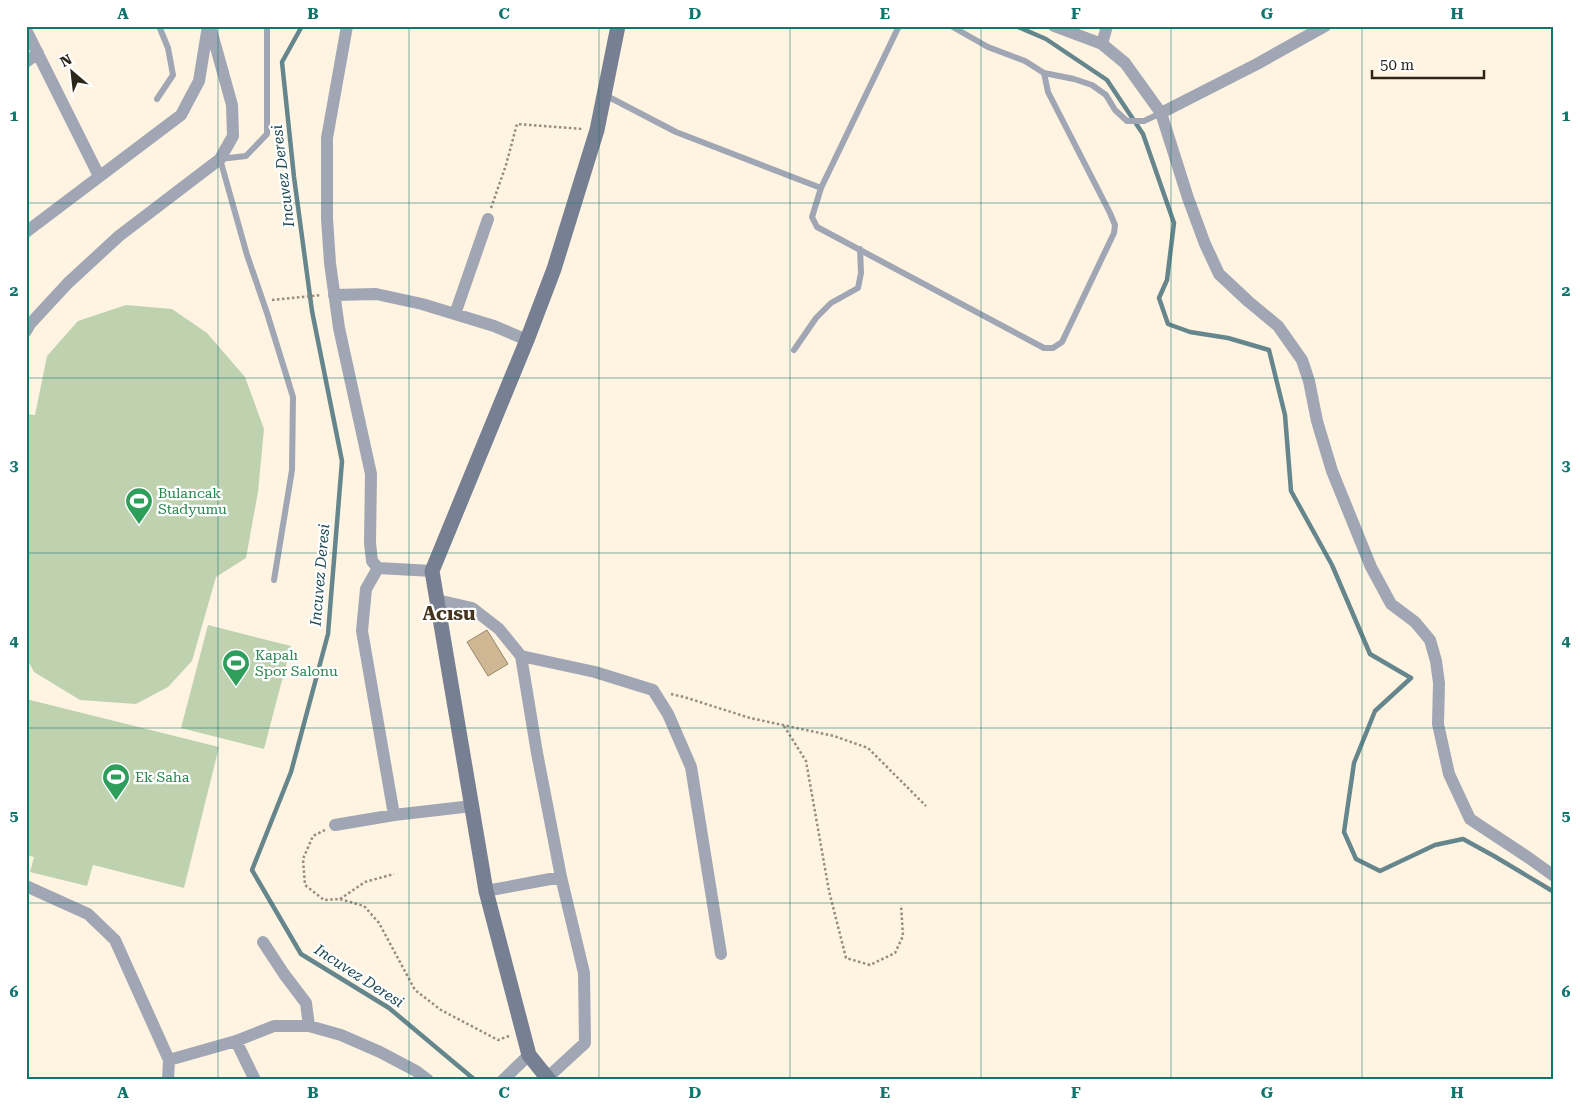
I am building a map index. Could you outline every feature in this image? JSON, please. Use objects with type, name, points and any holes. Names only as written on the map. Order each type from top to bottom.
[{"type":"street","points":[[26,331],[30,324],[68,283],[119,236],[220,159],[233,136],[232,105],[209,26]]},
{"type":"street","points":[[26,232],[181,115],[199,82],[209,26]]},
{"type":"street","points":[[347,26],[327,138],[327,218],[330,295],[371,474],[370,543],[372,561],[378,568],[432,571]]},
{"type":"street","points":[[437,600],[472,608],[499,629],[521,656],[537,753],[561,877],[584,973],[585,1043],[548,1079],[529,1055],[486,891],[432,571],[527,340],[554,269],[596,130],[618,26]]},
{"type":"street","points":[[1054,26],[1102,44],[1125,63],[1161,113],[1198,225],[1219,274],[1278,326],[1302,360],[1332,471],[1372,567],[1391,604],[1415,622],[1430,640],[1436,660],[1439,683],[1438,724],[1449,774],[1470,818],[1554,876]]},
{"type":"street","points":[[1102,44],[1107,26]]},
{"type":"street","points":[[1161,113],[1257,64],[1325,26]]},
{"type":"street","points":[[26,30],[99,176]]},
{"type":"street","points":[[26,62],[38,53]]},
{"type":"street","points":[[455,314],[488,219]]},
{"type":"street","points":[[330,295],[376,294],[422,304],[494,326],[527,340]]},
{"type":"street","points":[[378,568],[366,589],[362,631],[394,814]]},
{"type":"street","points":[[521,656],[595,672],[652,690],[668,714],[692,767],[720,954]]},
{"type":"street","points":[[335,825],[394,814],[472,806]]},
{"type":"street","points":[[486,891],[561,877]]},
{"type":"street","points":[[26,886],[88,914],[115,940],[168,1060],[168,1080]]},
{"type":"street","points":[[263,942],[306,1003],[308,1026]]},
{"type":"street","points":[[168,1060],[236,1041],[274,1026],[308,1026],[341,1035],[380,1052],[416,1070],[428,1080]]},
{"type":"street","points":[[236,1041],[255,1080]]},
{"type":"street","points":[[503,1080],[529,1055]]},
{"type":"lane","points":[[157,99],[173,75],[168,48],[159,26]]},
{"type":"lane","points":[[267,26],[267,134],[246,156],[220,159],[247,255],[293,397],[292,470],[274,580]]},
{"type":"lane","points":[[899,26],[821,188],[812,218],[817,227],[1044,348],[1053,348],[1062,342],[1114,234],[1115,225],[1048,92],[1044,73]]},
{"type":"lane","points":[[952,26],[988,48],[1025,61],[1044,73],[1092,85],[1106,96],[1115,110],[1127,121],[1144,121],[1161,113]]},
{"type":"lane","points":[[604,95],[676,132],[821,188]]},
{"type":"lane","points":[[794,350],[816,318],[831,304],[858,288],[861,274],[860,249]]},
{"type":"path","points":[[488,219],[506,166],[517,124],[596,130]]},
{"type":"path","points":[[280,299],[330,295]]},
{"type":"path","points":[[652,690],[684,697],[750,718],[834,736],[868,748],[926,806]]},
{"type":"path","points":[[784,726],[806,761],[829,891],[846,958],[870,964],[895,953],[903,936],[901,905]]},
{"type":"path","points":[[335,825],[313,836],[303,859],[305,885],[324,900],[340,898],[365,882],[394,874]]},
{"type":"path","points":[[340,898],[364,906],[379,923],[415,990],[441,1010],[498,1040],[523,1031]]},
{"type":"green space","name":"Bulancak Stadyumu","points":[[126,305],[172,309],[207,333],[245,377],[264,429],[258,492],[246,558],[216,577],[192,661],[168,687],[136,704],[80,700],[34,672],[26,657],[26,414],[35,415],[47,356],[78,321]]},
{"type":"green space","name":"Kapalı Spor Salonu","points":[[208,625],[291,646],[264,749],[181,728]]},
{"type":"green space","name":"Ek Saha","points":[[26,699],[219,747],[184,888],[93,865],[87,886],[30,872],[34,857],[26,855]]},
{"type":"building","points":[[487,630],[508,664],[488,676],[467,642]]},
{"type":"waterway","name":"Incuvez Deresi","points":[[302,26],[282,62],[294,177],[312,311],[342,461],[328,634],[291,772],[252,870],[301,954],[389,1008],[475,1080]]},
{"type":"waterway","points":[[1016,26],[1046,39],[1107,80],[1143,134],[1174,223],[1167,280],[1159,298],[1168,324],[1190,332],[1228,338],[1269,350],[1285,415],[1291,491],[1332,565],[1370,654],[1411,678],[1375,711],[1354,763],[1344,832],[1356,859],[1380,871],[1435,845],[1463,839],[1554,892]]},
{"type":"place","name":"Bulancak Stadyumu","points":[[139,525]]},
{"type":"place","name":"Kapalı Spor Salonu","points":[[236,687]]},
{"type":"place","name":"Ek Saha","points":[[116,801]]},
{"type":"district","name":"Acısu","points":[[449,613]]}]
